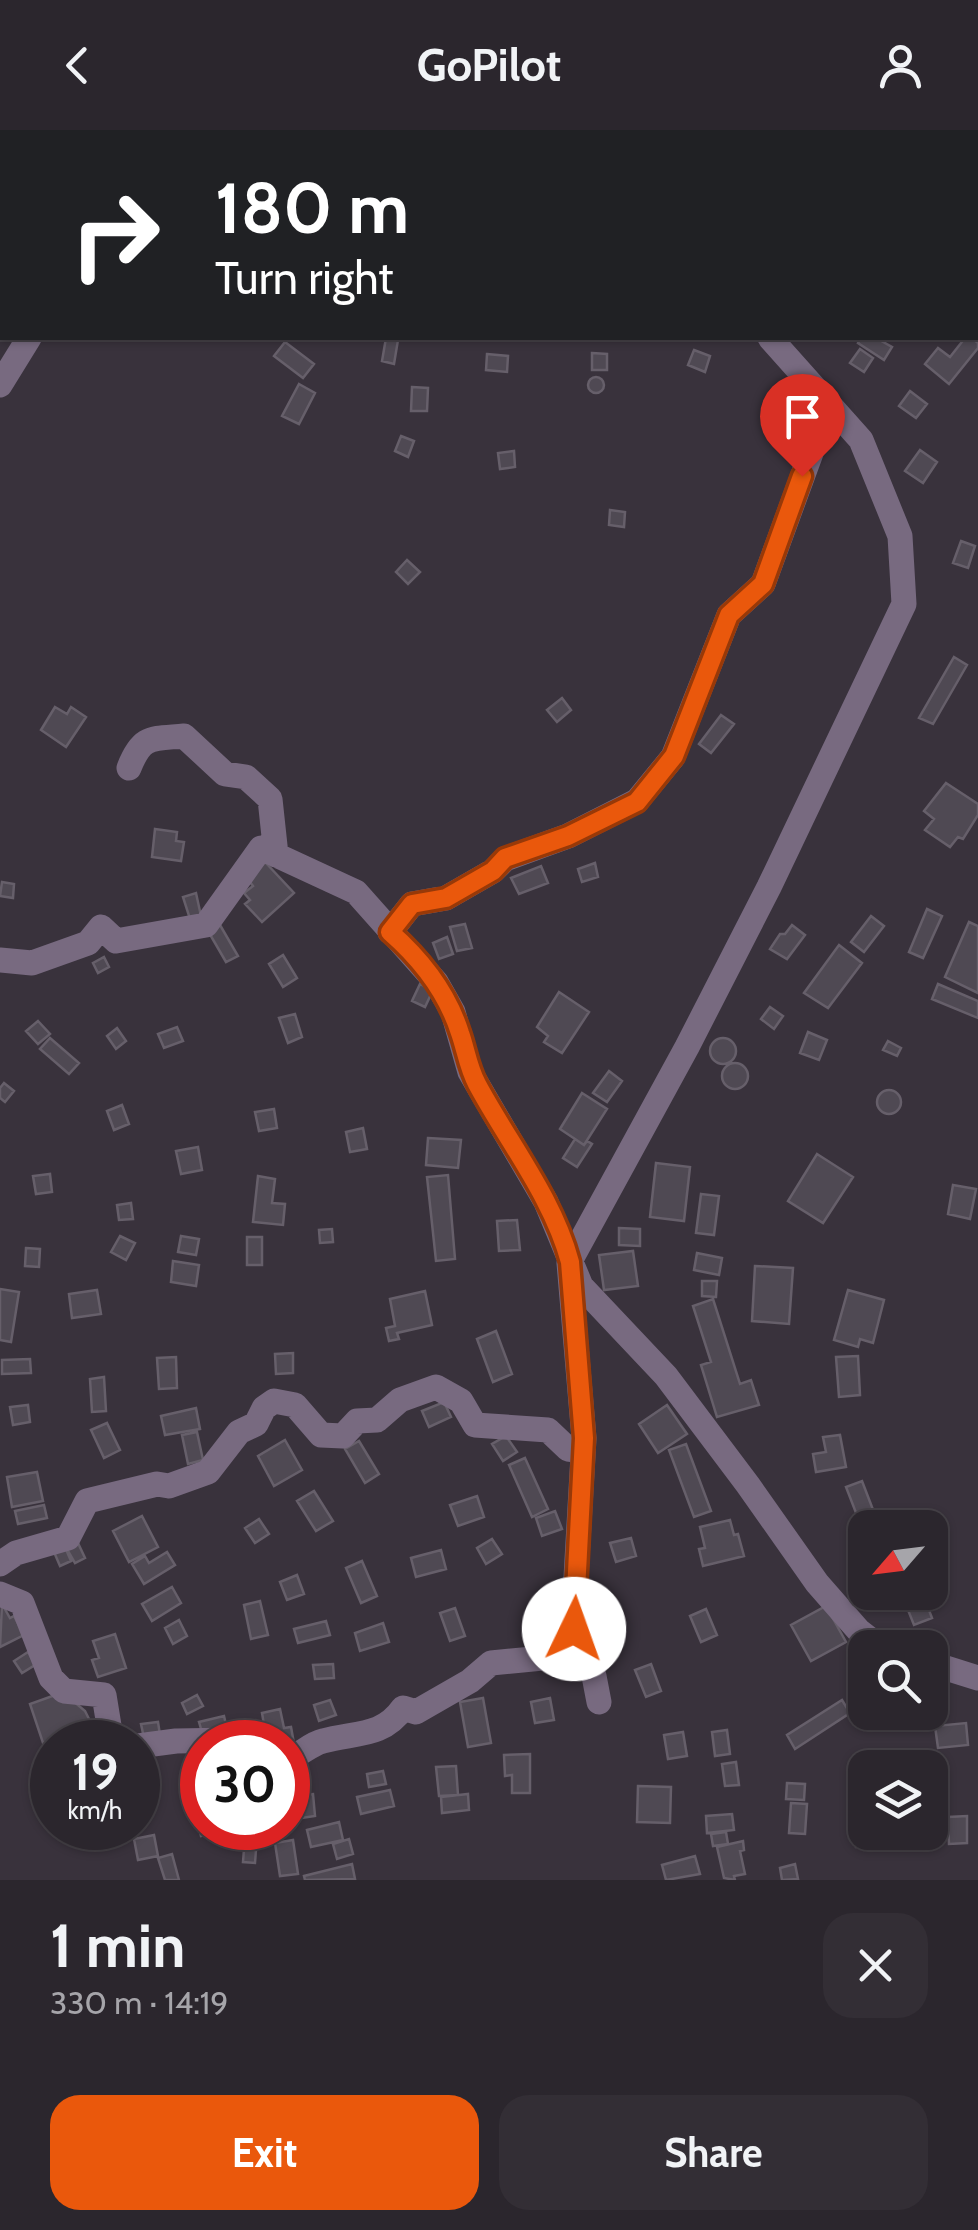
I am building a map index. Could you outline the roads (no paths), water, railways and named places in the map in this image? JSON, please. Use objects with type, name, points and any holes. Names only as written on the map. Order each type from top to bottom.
[{"type":"street","points":[[0,385],[28,340]]},
{"type":"street","points":[[599,1702],[594,1676],[574,1629],[584,1451],[570,1262],[712,999],[904,604],[900,536],[860,440],[772,340]]},
{"type":"street","points":[[390,932],[412,904],[446,898],[493,871],[505,858],[568,836],[637,802],[674,756],[729,615],[763,584],[829,404]]},
{"type":"street","points":[[129,768],[136,750],[147,739],[184,736],[225,774],[246,778],[270,799],[276,856]]},
{"type":"street","points":[[0,960],[32,963],[88,943],[101,927],[116,941],[206,925],[261,848],[356,892],[408,948],[444,995],[462,1037],[470,1072],[546,1202],[581,1286],[666,1376],[817,1584],[858,1630]]},
{"type":"street","points":[[0,1564],[16,1554],[68,1538],[87,1501],[157,1484],[169,1486],[208,1472],[239,1432],[256,1424],[264,1408],[274,1401],[295,1405],[320,1435],[343,1436],[358,1421],[377,1420],[400,1400],[436,1387],[461,1402],[475,1425],[548,1430],[568,1449],[584,1451]]},
{"type":"street","points":[[0,1594],[22,1604],[51,1678],[64,1690],[104,1695],[108,1720]]},
{"type":"street","points":[[310,1748],[319,1742],[393,1723],[402,1708],[416,1712],[470,1681],[491,1663],[584,1654]]},
{"type":"street","points":[[948,1669],[978,1678]]}]
